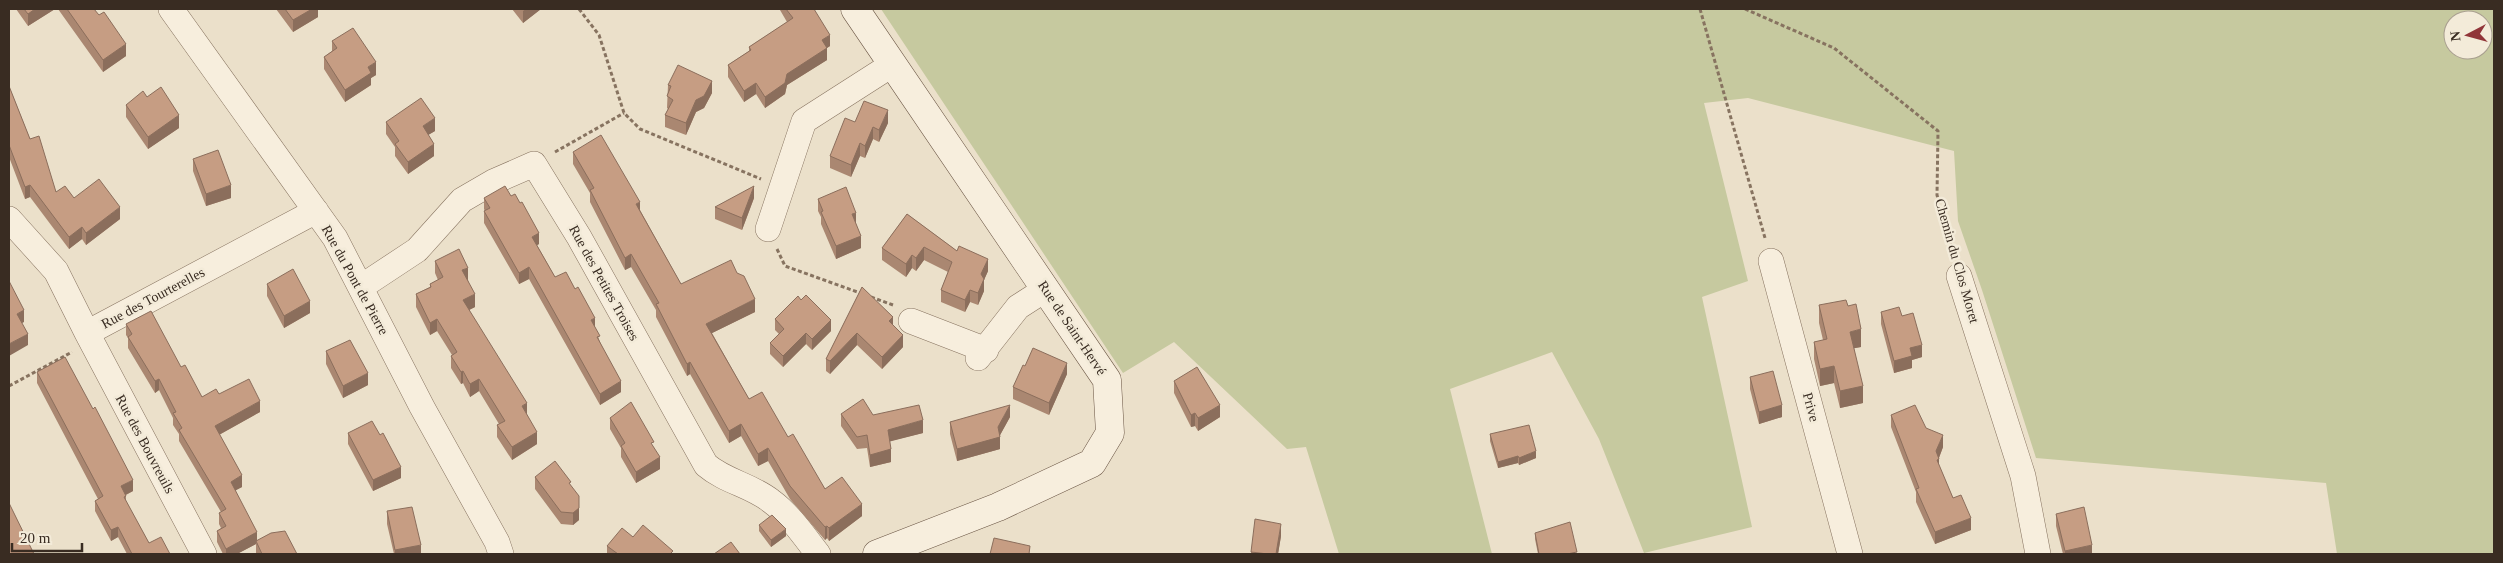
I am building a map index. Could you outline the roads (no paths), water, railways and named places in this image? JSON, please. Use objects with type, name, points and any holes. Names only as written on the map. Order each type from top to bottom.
[{"type":"street","name":"Rue du Pont de Pierre","points":[[171,9],[335,238],[422,407],[503,550]]},
{"type":"street","name":"Rue de Saint-Hervé","points":[[855,9],[1107,380],[1110,433],[1092,463],[998,507],[877,554]]},
{"type":"street","points":[[768,229],[804,122],[893,64]]},
{"type":"street","name":"Rue des Petites Troises","points":[[360,287],[417,250],[462,200],[493,182],[534,164],[579,237],[706,465],[718,475],[755,491],[772,501],[794,524],[818,554]]},
{"type":"street","name":"Rue des Tourterelles","points":[[9,218],[56,270],[88,338],[316,211]]},
{"type":"street","name":"Prive","points":[[1772,261],[1850,554]]},
{"type":"street","name":"Chemin du Clos Moret","points":[[1960,276],[2023,476],[2038,554]]},
{"type":"street","points":[[911,321],[982,354],[1018,307],[1046,289]]},
{"type":"street","name":"Rue des Bouvreuils","points":[[88,338],[204,554]]}]
